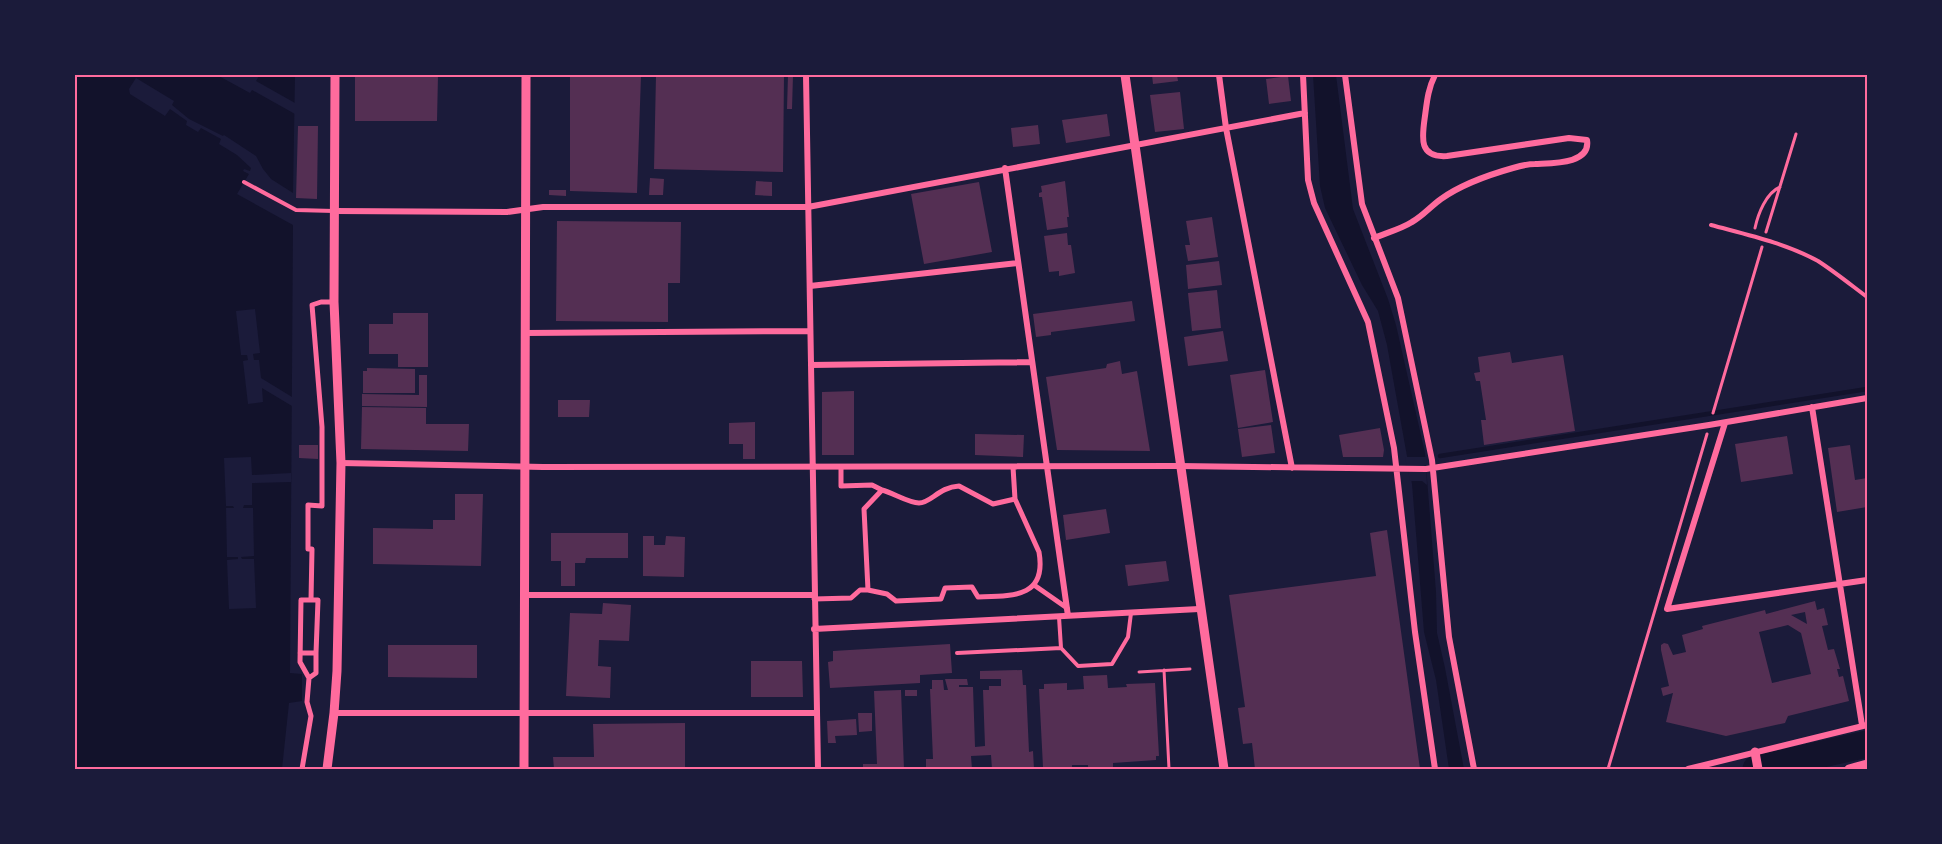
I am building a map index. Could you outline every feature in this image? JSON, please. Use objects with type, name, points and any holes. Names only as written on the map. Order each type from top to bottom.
[{"type":"street","points":[[327,769],[337,671],[341,463],[334,302],[335,75]]},
{"type":"street","points":[[524,769],[526,75]]},
{"type":"street","points":[[806,75],[818,769]]},
{"type":"street","points":[[1125,75],[1199,609],[1224,769]]},
{"type":"street","points":[[1219,75],[1226,128],[1292,468]]},
{"type":"street","points":[[1303,75],[1308,180],[1314,203],[1368,322],[1397,470],[1415,632],[1435,769]]},
{"type":"street","points":[[1345,75],[1362,204],[1398,298],[1429,469],[1449,637],[1474,769]]},
{"type":"street","points":[[1374,238],[1412,222],[1442,198],[1466,184],[1522,166],[1574,160],[1588,144],[1587,140],[1582,138],[1569,138],[1440,157],[1432,154],[1425,148],[1422,134],[1428,90],[1435,75]]},
{"type":"street","points":[[335,211],[507,212],[543,207],[808,207],[1305,113]]},
{"type":"street","points":[[1005,168],[1068,616]]},
{"type":"street","points":[[810,286],[1018,263]]},
{"type":"street","points":[[311,600],[312,549],[308,549],[308,506],[322,506],[322,427],[312,305],[334,302]]},
{"type":"street","points":[[525,333],[810,331]]},
{"type":"street","points":[[811,365],[1032,362]]},
{"type":"street","points":[[341,463],[525,466],[1179,466],[1409,470],[1429,469],[1725,423],[1867,398]]},
{"type":"street","points":[[1688,769],[1865,725],[1812,407]]},
{"type":"street","points":[[1725,423],[1667,609],[1867,580]]},
{"type":"street","points":[[841,467],[841,486],[872,485],[896,493],[915,503],[926,502],[939,491],[959,486],[993,504],[1015,500]]},
{"type":"street","points":[[524,595],[851,598],[860,590],[868,590],[880,591],[896,601],[941,599],[945,588],[972,587],[978,597],[1021,594],[1034,585],[1041,569],[1039,552],[1015,500],[1013,467]]},
{"type":"street","points":[[868,590],[864,509],[882,490]]},
{"type":"street","points":[[1034,585],[1067,608]]},
{"type":"street","points":[[302,769],[311,716],[307,702],[309,678],[300,662],[301,600],[318,600],[316,673],[309,678]]},
{"type":"street","points":[[814,629],[1199,609]]},
{"type":"street","points":[[300,653],[316,653]]},
{"type":"street","points":[[334,713],[817,713]]},
{"type":"street","points":[[1755,752],[1758,766]]},
{"type":"street","points":[[1849,769],[1867,764]]},
{"type":"lane","points":[[244,182],[296,210],[335,211]]},
{"type":"lane","points":[[1712,225],[1781,245],[1818,262],[1867,297]]},
{"type":"lane","points":[[1059,616],[1061,648],[1078,666],[1112,664],[1128,637],[1131,613]]},
{"type":"lane","points":[[957,653],[1061,648]]},
{"type":"path","points":[[1766,235],[1796,134]]},
{"type":"path","points":[[1753,236],[1762,206],[1774,189],[1780,187]]},
{"type":"path","points":[[1714,409],[1762,246]]},
{"type":"path","points":[[1608,769],[1712,416]]},
{"type":"path","points":[[1139,672],[1191,669]]},
{"type":"path","points":[[1164,670],[1169,769]]},
{"type":"shaded area","points":[[75,75],[295,75],[293,193],[271,179],[256,156],[224,135],[189,119],[172,105],[174,101],[136,78],[129,89],[130,94],[165,116],[170,109],[187,121],[186,125],[198,132],[201,128],[221,139],[219,144],[237,155],[251,168],[250,171],[244,169],[243,171],[249,174],[237,194],[293,225],[290,673],[302,674],[302,701],[289,703],[282,769],[75,769]]},
{"type":"shaded area","points":[[1313,75],[1336,75],[1353,209],[1396,325],[1425,453],[1437,633],[1464,769],[1449,769],[1436,680],[1424,632],[1412,484],[1387,345],[1378,311],[1362,285],[1325,208],[1320,186]]},
{"type":"pier","points":[[217,75],[259,76],[256,81],[295,103],[295,114],[252,90],[250,93]]},
{"type":"pier","points":[[255,309],[260,353],[253,354],[254,360],[259,360],[261,378],[292,397],[292,406],[262,388],[263,402],[248,404],[243,361],[248,360],[247,355],[241,355],[236,311]]},
{"type":"pier","points":[[251,457],[252,475],[291,473],[291,482],[252,483],[252,505],[244,505],[243,508],[253,508],[254,556],[241,557],[242,559],[254,559],[256,608],[229,609],[227,560],[238,559],[238,557],[227,557],[226,508],[234,508],[226,506],[224,458]]},
{"type":"pier","points":[[1405,457],[1426,457],[1427,485],[1422,481],[1410,481]]},
{"type":"building","points":[[355,75],[438,75],[437,121],[355,121]]},
{"type":"building","points":[[570,75],[641,75],[637,193],[570,191]]},
{"type":"building","points":[[656,75],[784,75],[783,172],[654,169]]},
{"type":"building","points":[[788,75],[793,75],[792,109],[787,109]]},
{"type":"building","points":[[1152,75],[1177,75],[1178,81],[1153,84]]},
{"type":"building","points":[[1288,76],[1291,101],[1269,104],[1266,79]]},
{"type":"building","points":[[1180,92],[1184,129],[1155,132],[1150,95]]},
{"type":"building","points":[[1107,114],[1110,136],[1066,143],[1062,120]]},
{"type":"building","points":[[1038,125],[1040,144],[1013,147],[1011,128]]},
{"type":"building","points":[[298,126],[318,126],[317,199],[296,198]]},
{"type":"building","points":[[650,178],[664,179],[663,195],[649,195]]},
{"type":"building","points":[[756,181],[772,182],[772,196],[755,195]]},
{"type":"building","points":[[1065,181],[1068,227],[1047,230],[1042,197],[1039,197],[1039,193],[1042,192],[1041,186]]},
{"type":"building","points":[[979,182],[992,252],[924,264],[911,194]]},
{"type":"building","points":[[549,190],[566,190],[566,196],[549,195]]},
{"type":"building","points":[[1212,217],[1218,257],[1188,261],[1185,245],[1190,245],[1186,221]]},
{"type":"building","points":[[557,221],[681,222],[680,283],[668,283],[668,322],[556,321]]},
{"type":"building","points":[[1067,233],[1075,273],[1059,276],[1059,271],[1049,272],[1044,236]]},
{"type":"building","points":[[1219,261],[1222,285],[1188,289],[1186,265]]},
{"type":"building","points":[[1217,290],[1221,328],[1192,331],[1188,293]]},
{"type":"building","points":[[1132,301],[1135,321],[1051,332],[1051,335],[1036,337],[1033,314]]},
{"type":"building","points":[[393,313],[428,313],[428,367],[398,367],[398,354],[369,354],[369,324],[393,324]]},
{"type":"building","points":[[1223,331],[1228,361],[1188,366],[1184,337]]},
{"type":"building","points":[[1510,352],[1512,363],[1563,355],[1575,431],[1484,445],[1481,420],[1486,420],[1480,381],[1476,381],[1474,373],[1480,372],[1478,357]]},
{"type":"building","points":[[1120,361],[1122,374],[1137,371],[1150,451],[1057,450],[1046,377],[1106,368],[1107,364]]},
{"type":"building","points":[[367,368],[415,369],[415,393],[363,393],[363,371],[367,371]]},
{"type":"building","points":[[1265,370],[1273,422],[1238,428],[1230,375]]},
{"type":"building","points":[[419,375],[427,375],[427,407],[362,406],[362,394],[419,395]]},
{"type":"building","points":[[854,391],[854,455],[822,455],[822,392]]},
{"type":"building","points":[[558,400],[590,400],[589,417],[558,417]]},
{"type":"building","points":[[362,407],[426,408],[426,424],[469,424],[468,451],[361,449]]},
{"type":"building","points":[[755,422],[755,459],[743,459],[743,444],[729,444],[729,423]]},
{"type":"building","points":[[1271,425],[1275,453],[1242,457],[1238,429]]},
{"type":"building","points":[[1380,428],[1383,457],[1343,457],[1339,435]]},
{"type":"building","points":[[975,434],[1024,435],[1023,457],[975,455]]},
{"type":"building","points":[[1787,436],[1793,474],[1741,482],[1735,444]]},
{"type":"building","points":[[299,445],[318,445],[318,459],[299,458]]},
{"type":"building","points":[[1850,445],[1855,480],[1867,478],[1867,507],[1837,512],[1828,448]]},
{"type":"building","points":[[455,494],[483,494],[481,566],[373,564],[373,528],[433,529],[433,520],[455,520]]},
{"type":"building","points":[[1106,509],[1110,533],[1066,540],[1063,515]]},
{"type":"building","points":[[1387,530],[1420,769],[1255,769],[1252,743],[1243,744],[1238,708],[1245,707],[1229,595],[1376,576],[1370,533]]},
{"type":"building","points":[[551,533],[628,533],[628,558],[586,558],[585,563],[575,563],[575,586],[561,586],[561,561],[551,561]]},
{"type":"building","points":[[643,536],[654,536],[654,545],[665,545],[666,536],[685,537],[684,577],[643,576]]},
{"type":"building","points":[[1166,561],[1169,581],[1128,586],[1125,565]]},
{"type":"building","points":[[1815,601],[1817,610],[1824,608],[1828,625],[1822,626],[1828,650],[1834,649],[1840,669],[1837,669],[1839,677],[1843,676],[1849,701],[1788,716],[1785,723],[1726,736],[1666,722],[1673,693],[1663,696],[1661,688],[1669,686],[1661,645],[1668,644],[1673,655],[1686,652],[1682,635],[1703,629],[1702,626],[1765,610],[1766,614]],"holes":[[[1805,612],[1807,624],[1791,615]],[[1788,625],[1801,633],[1811,674],[1772,683],[1759,632]]]},
{"type":"building","points":[[603,603],[631,605],[629,641],[599,640],[598,666],[611,667],[610,698],[566,696],[570,613],[602,614]]},
{"type":"building","points":[[950,644],[952,673],[920,675],[920,683],[830,688],[828,662],[833,661],[833,651]]},
{"type":"building","points":[[388,645],[477,645],[477,678],[388,677]]},
{"type":"building","points":[[751,661],[802,661],[803,697],[751,697]]},
{"type":"building","points":[[1022,670],[1023,685],[1026,685],[1029,752],[1033,751],[1034,769],[992,769],[991,755],[971,756],[972,769],[926,769],[926,759],[933,759],[930,689],[932,689],[932,680],[943,680],[944,690],[948,690],[945,679],[967,679],[968,685],[959,685],[959,687],[973,687],[975,747],[985,746],[983,690],[989,690],[989,686],[1001,686],[1001,679],[980,679],[980,671]]},
{"type":"building","points":[[1107,675],[1108,688],[1127,687],[1126,684],[1155,683],[1159,756],[1156,756],[1156,760],[1113,763],[1113,767],[1088,768],[1088,765],[1072,765],[1072,769],[1043,767],[1039,689],[1044,689],[1044,684],[1067,683],[1067,690],[1084,689],[1083,676]]},
{"type":"building","points":[[901,690],[904,769],[863,769],[863,764],[877,764],[874,691]]},
{"type":"building","points":[[905,690],[917,690],[917,696],[905,696]]},
{"type":"building","points":[[858,713],[872,713],[872,731],[859,732]]},
{"type":"building","points":[[856,719],[857,735],[835,736],[836,743],[828,743],[827,721]]},
{"type":"building","points":[[685,723],[685,769],[554,769],[553,757],[594,757],[593,724]]},
{"type":"waterway","points":[[1440,456],[1867,389]]},
{"type":"waterway","points":[[1756,769],[1867,744]]}]
